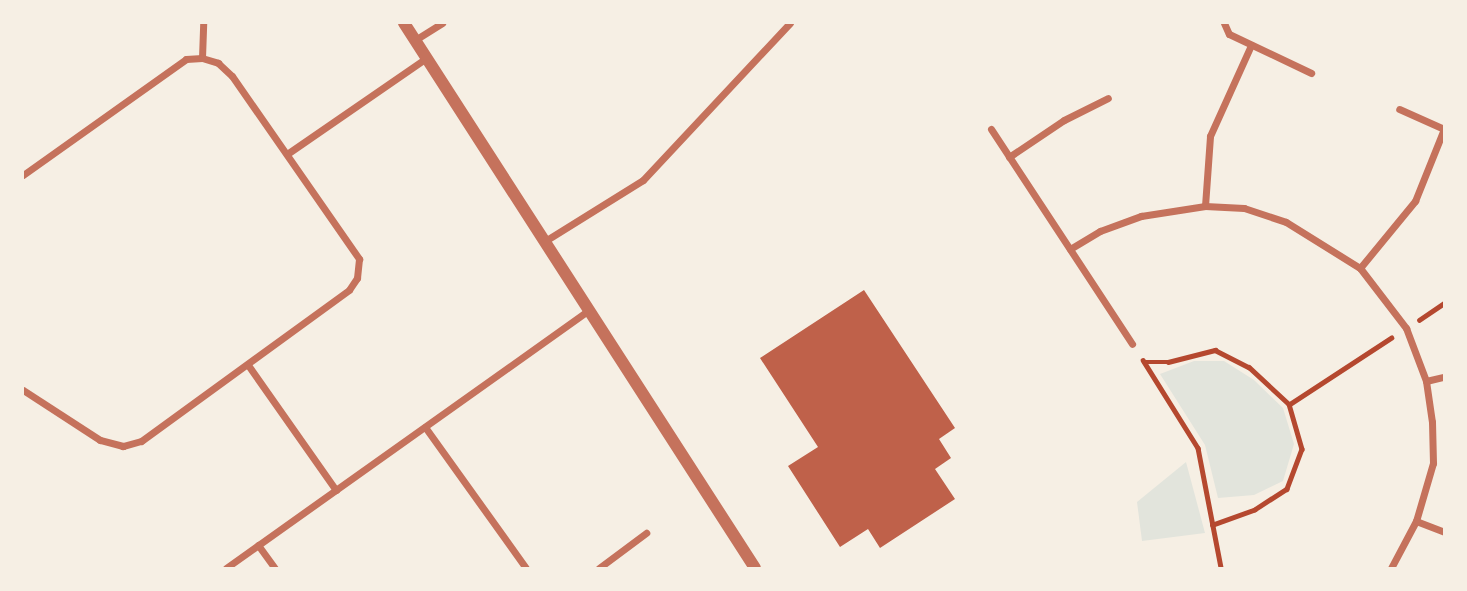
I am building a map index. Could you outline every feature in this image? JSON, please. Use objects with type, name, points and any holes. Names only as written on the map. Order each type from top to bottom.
[{"type":"street","points":[[202,58],[203,23]]},
{"type":"street","points":[[404,23],[755,568]]},
{"type":"street","points":[[415,40],[442,23]]},
{"type":"street","points":[[545,241],[643,180],[790,23]]},
{"type":"street","points":[[1224,23],[1229,34],[1311,74]]},
{"type":"street","points":[[1205,206],[1210,136],[1251,45]]},
{"type":"street","points":[[23,175],[186,59],[202,58],[218,62],[232,76],[350,240],[359,259],[357,278],[349,290],[141,441],[123,446],[100,440],[23,390]]},
{"type":"street","points":[[287,154],[426,58]]},
{"type":"street","points":[[1009,157],[1065,120],[1108,98]]},
{"type":"street","points":[[1360,268],[1392,234],[1415,201],[1444,130],[1399,109]]},
{"type":"street","points":[[991,129],[1132,344]]},
{"type":"street","points":[[1070,249],[1100,231],[1141,216],[1205,206],[1244,208],[1286,222],[1360,268],[1406,328],[1426,381],[1433,463],[1416,521],[1391,568]]},
{"type":"street","points":[[226,568],[589,310]]},
{"type":"street","points":[[248,365],[336,490]]},
{"type":"street","points":[[1426,381],[1444,377]]},
{"type":"street","points":[[425,427],[526,568]]},
{"type":"street","points":[[1416,521],[1444,532]]},
{"type":"street","points":[[599,568],[646,533]]},
{"type":"street","points":[[258,545],[275,568]]},
{"type":"path","points":[[1289,404],[1444,303]]},
{"type":"path","points":[[1132,344],[1198,447],[1221,568]]},
{"type":"path","points":[[1144,362],[1168,362],[1215,350],[1250,367],[1289,404],[1303,449],[1287,489],[1255,510],[1213,525]]},
{"type":"shaded area","points":[[1194,361],[1224,361],[1254,380],[1283,408],[1294,444],[1283,481],[1254,495],[1218,498],[1205,445],[1160,374]]},
{"type":"shaded area","points":[[1186,462],[1205,533],[1142,541],[1137,502]]},
{"type":"building","points":[[864,290],[955,428],[939,439],[951,458],[935,469],[955,499],[880,548],[868,529],[840,547],[788,466],[818,447],[760,358]]}]
